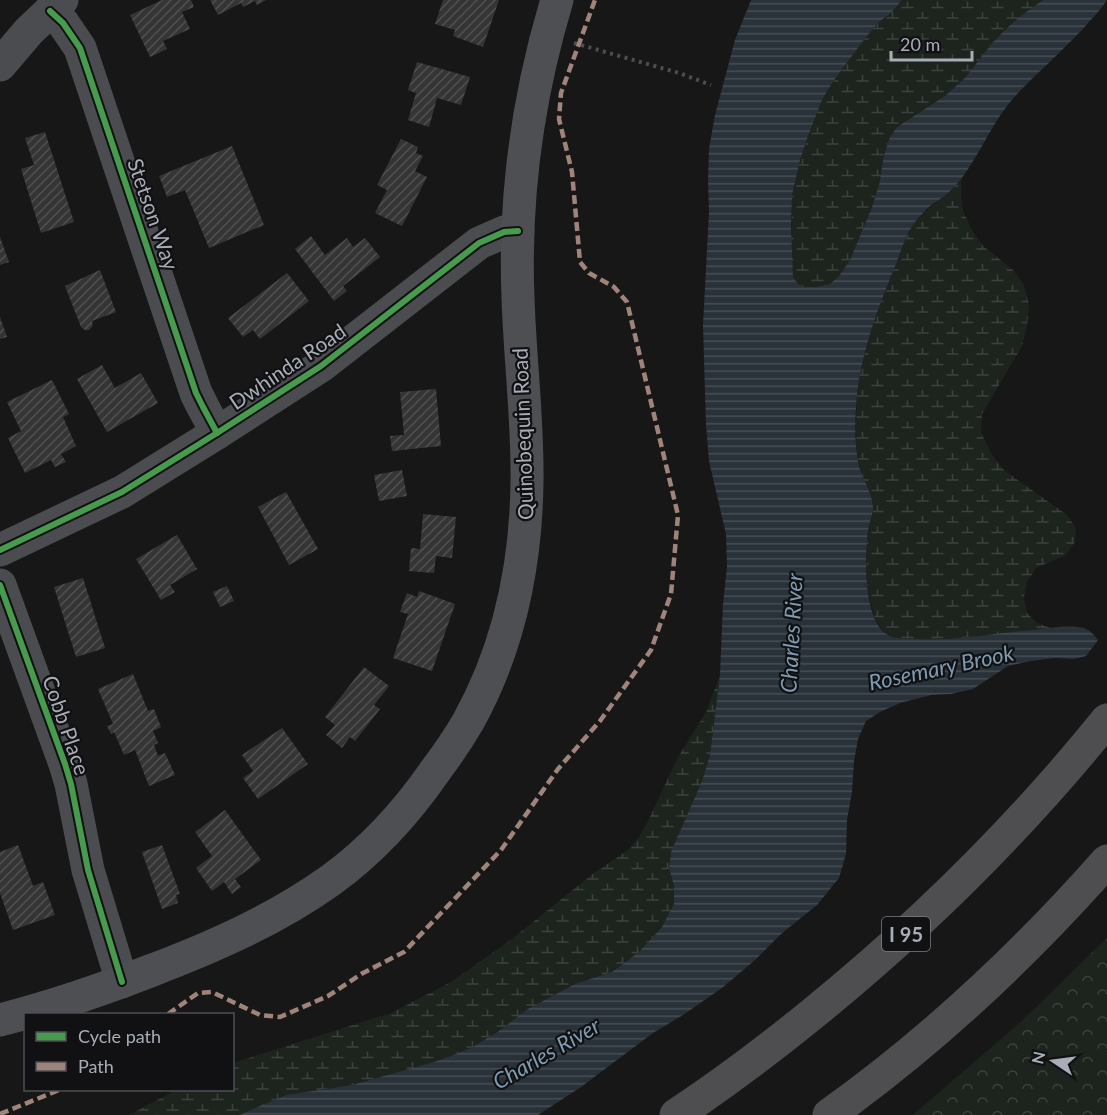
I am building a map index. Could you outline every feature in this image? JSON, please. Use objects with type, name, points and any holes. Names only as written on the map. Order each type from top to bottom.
[{"type":"highway","name":"I 95","points":[[676,1115],[785,1036],[908,932],[1019,822],[1107,720]]},
{"type":"highway","points":[[829,1115],[955,1014],[1029,944],[1107,861]]},
{"type":"main road","name":"Quinobequin Road","points":[[0,1020],[122,982],[229,939],[283,911],[334,878],[375,843],[410,806],[468,721],[490,676],[506,635],[517,588],[524,542],[527,480],[518,295],[519,200],[527,136],[539,72],[558,0]]},
{"type":"street","points":[[0,65],[29,31],[56,5]]},
{"type":"street","name":"Stetson Way","points":[[56,5],[63,23],[80,48],[196,393],[218,433]]},
{"type":"street","name":"Dwhinda Road","points":[[0,550],[122,492],[218,433],[321,366],[479,243],[504,232],[518,231]]},
{"type":"street","name":"Cobb Place","points":[[0,585],[65,764],[88,870],[122,982]]},
{"type":"path","points":[[547,39],[580,44],[679,73],[711,85]]},
{"type":"green space","points":[[902,0],[1043,0],[1008,27],[965,78],[945,96],[897,127],[890,137],[872,207],[850,260],[830,284],[805,287],[798,284],[793,277],[791,245],[792,195],[808,136],[822,100],[832,83],[866,37]]},
{"type":"green space","points":[[962,177],[963,211],[972,230],[982,245],[1013,270],[1024,285],[1029,305],[1022,346],[982,414],[981,433],[992,455],[1005,471],[1067,515],[1076,528],[1075,542],[1066,555],[1036,568],[1027,582],[1024,598],[1027,613],[1037,623],[1051,628],[950,639],[902,638],[889,635],[881,627],[874,616],[870,602],[866,554],[868,528],[873,508],[857,452],[856,415],[859,381],[875,318],[908,234],[922,215],[949,192]]},
{"type":"green space","points":[[720,675],[710,755],[702,781],[671,852],[669,868],[674,886],[674,904],[662,927],[639,952],[612,972],[575,984],[471,1048],[437,1061],[352,1085],[286,1095],[239,1115],[129,1115],[174,1091],[234,1091],[234,1063],[391,1013],[451,982],[512,939],[594,873],[628,850],[639,837],[677,759],[706,712]]},
{"type":"green space","points":[[1107,938],[1107,1115],[913,1115],[1024,1019]]},
{"type":"water","points":[[751,0],[902,0],[866,37],[832,83],[822,100],[800,160],[792,195],[793,277],[798,284],[805,287],[816,287],[830,284],[850,260],[872,207],[890,137],[897,127],[945,96],[965,78],[1008,27],[1043,0],[1107,0],[1081,31],[1010,102],[964,175],[944,197],[929,207],[916,221],[904,241],[867,345],[859,378],[855,422],[859,466],[873,505],[868,527],[867,588],[874,618],[881,629],[897,638],[933,639],[1078,627],[1086,629],[1098,640],[1086,656],[1074,659],[1055,658],[1031,661],[1008,666],[973,689],[951,694],[931,695],[900,703],[866,721],[858,739],[854,761],[847,820],[846,854],[839,878],[817,905],[781,934],[722,988],[653,1033],[581,1087],[538,1115],[239,1115],[286,1095],[352,1085],[437,1061],[471,1048],[528,1009],[575,984],[612,972],[639,952],[662,927],[674,904],[674,886],[669,868],[671,852],[702,781],[710,755],[720,675],[727,567],[726,534],[709,461],[706,425],[703,325],[709,212],[709,149],[715,115],[735,40]]},
{"type":"building","points":[[162,0],[191,0],[194,7],[182,12],[190,29],[163,41],[167,49],[150,57],[130,15]]},
{"type":"building","points":[[210,0],[266,0],[257,5],[255,1],[243,7],[241,3],[218,15]]},
{"type":"building","points":[[443,0],[499,0],[483,47],[453,36],[455,30],[435,24]]},
{"type":"building","points":[[417,62],[470,77],[461,105],[437,98],[429,127],[408,120],[416,93],[408,90]]},
{"type":"building","points":[[45,132],[74,222],[41,233],[21,169],[34,165],[25,138]]},
{"type":"building","points":[[401,139],[418,147],[416,153],[423,156],[415,171],[427,177],[402,226],[375,213],[387,190],[377,185]]},
{"type":"building","points":[[232,146],[264,225],[209,248],[185,190],[167,197],[159,176]]},
{"type":"building","points":[[311,236],[325,255],[347,238],[353,247],[365,238],[380,257],[343,286],[347,291],[334,301],[295,249]]},
{"type":"building","points":[[0,237],[9,262],[0,265]]},
{"type":"building","points":[[100,270],[116,312],[92,321],[91,328],[85,330],[81,327],[65,286]]},
{"type":"building","points":[[287,273],[309,301],[260,339],[253,330],[243,337],[228,318]]},
{"type":"building","points":[[0,317],[7,337],[0,339]]},
{"type":"building","points":[[102,365],[115,388],[141,373],[158,403],[107,432],[77,379]]},
{"type":"building","points":[[52,380],[69,414],[63,417],[76,446],[61,454],[66,462],[55,467],[51,460],[25,473],[8,438],[21,431],[7,402]]},
{"type":"building","points":[[436,389],[441,446],[392,451],[390,436],[404,435],[400,392]]},
{"type":"building","points":[[402,470],[407,496],[379,501],[374,475]]},
{"type":"building","points":[[286,492],[318,549],[289,565],[258,507]]},
{"type":"building","points":[[423,514],[456,517],[452,558],[436,556],[434,573],[409,571],[411,548],[420,549]]},
{"type":"building","points":[[177,535],[197,569],[170,585],[175,592],[161,600],[136,559]]},
{"type":"building","points":[[83,578],[105,648],[76,657],[54,587]]},
{"type":"building","points":[[227,586],[234,601],[220,607],[213,592]]},
{"type":"building","points":[[419,591],[455,604],[432,671],[393,658],[408,614],[400,612],[407,593],[417,597]]},
{"type":"building","points":[[364,667],[389,686],[374,705],[380,709],[355,741],[350,737],[342,748],[326,735],[335,725],[325,717]]},
{"type":"building","points":[[133,674],[148,711],[154,709],[161,727],[153,731],[158,743],[154,745],[158,756],[165,753],[175,775],[149,786],[135,750],[124,755],[114,732],[111,734],[107,726],[113,724],[98,689]]},
{"type":"building","points":[[282,728],[308,764],[258,799],[243,778],[253,771],[242,755]]},
{"type":"building","points":[[225,810],[261,860],[235,879],[241,887],[232,894],[224,882],[212,891],[196,868],[212,856],[195,832]]},
{"type":"building","points":[[18,845],[33,886],[43,882],[55,915],[13,930],[0,893],[0,852]]},
{"type":"building","points":[[162,845],[180,894],[176,895],[178,903],[162,909],[142,852]]},
{"type":"marked path","points":[[169,1013],[198,993],[212,992],[260,1015],[280,1017],[328,996],[363,973],[404,952],[501,850],[558,769],[600,721],[651,650],[671,594],[678,515],[627,302],[614,287],[589,273],[580,262],[572,172],[559,119],[561,93],[595,0]]},
{"type":"marked path","points":[[0,1114],[57,1091]]},
{"type":"cycle path","points":[[50,11],[63,23],[80,48],[196,393],[217,433]]},
{"type":"cycle path","points":[[0,550],[122,492],[321,366],[479,243],[504,232],[518,231]]},
{"type":"cycle path","points":[[0,585],[65,764],[88,870],[122,982]]},
{"type":"water label","name":"Charles River","points":[[791,633]]},
{"type":"water label","name":"Rosemary Brook","points":[[941,667]]},
{"type":"water label","name":"Charles River","points":[[546,1053]]}]
